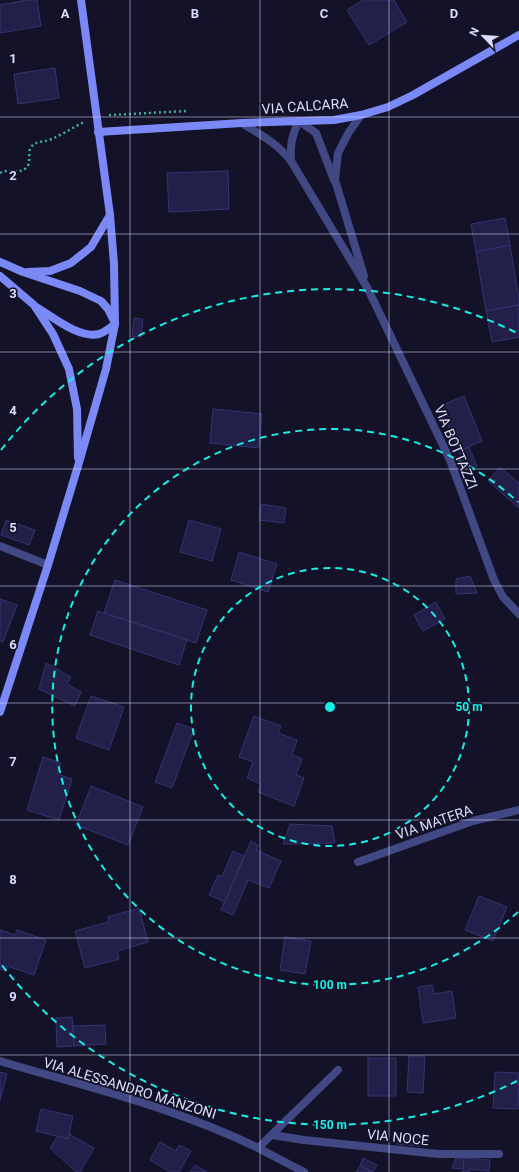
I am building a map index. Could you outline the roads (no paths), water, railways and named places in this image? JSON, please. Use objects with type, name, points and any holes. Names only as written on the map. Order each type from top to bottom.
[{"type":"street","points":[[0,712],[18,653],[48,565],[78,466],[106,369],[115,324],[114,264],[110,215],[81,0]]},
{"type":"street","name":"VIA CALCARA","points":[[98,132],[242,123],[334,120],[360,115],[388,107],[413,95],[519,35]]},
{"type":"street","points":[[335,180],[338,153],[360,115]]},
{"type":"street","points":[[291,161],[290,146],[292,135],[299,121],[316,133],[335,180],[368,289]]},
{"type":"street","points":[[242,123],[272,141],[283,150],[368,289]]},
{"type":"street","points":[[23,272],[50,271],[71,263],[91,247],[110,215]]},
{"type":"street","points":[[0,262],[23,272],[80,291],[101,301],[108,309],[115,324]]},
{"type":"street","points":[[0,276],[34,305],[80,332],[90,335],[101,334],[115,324]]},
{"type":"street","name":"VIA BOTTAZZI","points":[[368,289],[450,460],[494,580],[503,598],[519,614]]},
{"type":"street","points":[[34,305],[53,334],[69,369],[77,409],[78,466]]},
{"type":"street","points":[[0,546],[48,565]]},
{"type":"street","name":"VIA MATERA","points":[[358,862],[473,821],[519,810]]},
{"type":"street","name":"VIA ALESSANDRO MANZONI","points":[[0,1061],[176,1113],[227,1132],[304,1172]]},
{"type":"street","points":[[258,1148],[338,1070]]},
{"type":"street","name":"VIA NOCE","points":[[272,1135],[304,1140],[438,1154],[499,1154]]}]
